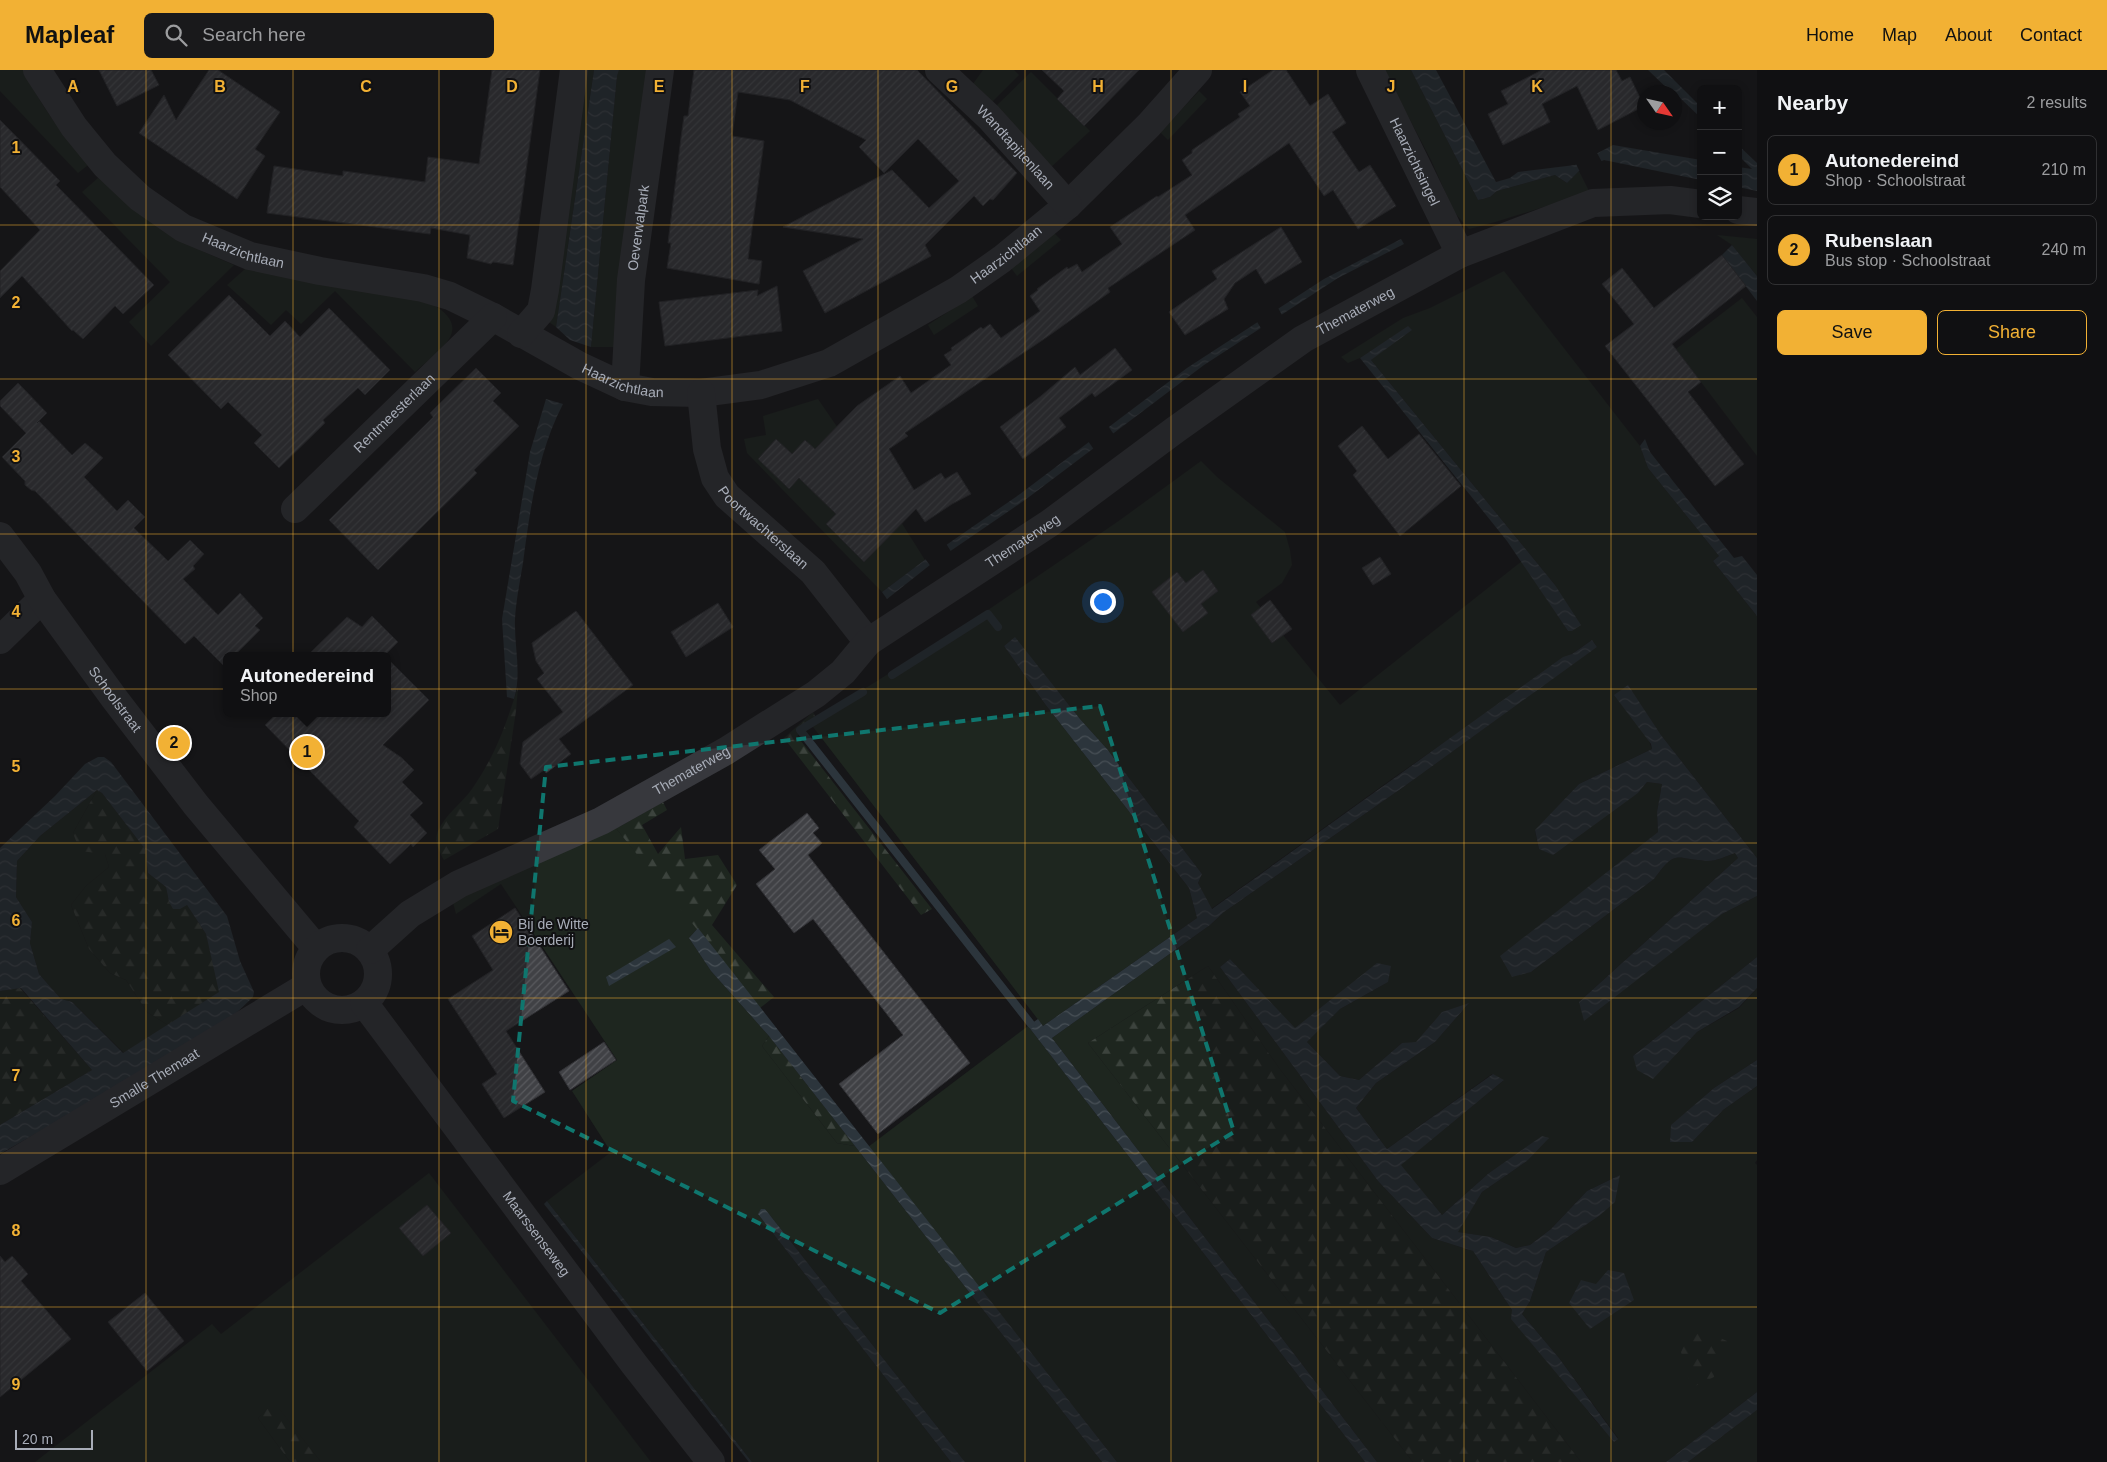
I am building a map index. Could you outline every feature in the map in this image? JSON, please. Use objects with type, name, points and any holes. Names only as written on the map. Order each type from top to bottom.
[{"type":"street","name":"Haarzichtlaan","points":[[37,70],[74,127],[105,165],[140,198],[184,228],[250,256],[320,271],[423,288],[450,296],[493,317],[580,366],[624,387],[652,392],[701,393],[761,385],[829,363],[958,290],[1002,259],[1068,206],[1149,125],[1198,70]]},
{"type":"street","points":[[521,334],[541,311],[574,70]]},
{"type":"street","name":"Oeverwalpark","points":[[624,387],[631,280],[660,70]]},
{"type":"street","name":"Wandtapijtenlaan","points":[[939,70],[989,117],[1068,206]]},
{"type":"street","name":"Haarzichtsingel","points":[[1370,70],[1460,254]]},
{"type":"street","name":"Thematerweg","points":[[370,950],[410,914],[459,884],[601,821],[726,751],[816,694],[843,672],[868,642],[1050,523],[1175,430],[1303,340],[1460,254],[1593,203],[1670,200],[1697,203]]},
{"type":"street","points":[[1742,210],[1757,212]]},
{"type":"street","name":"Rentmeesterlaan","points":[[295,509],[493,317]]},
{"type":"street","name":"Poortwachterslaan","points":[[701,393],[707,449],[714,478],[727,496],[812,572],[868,642]]},
{"type":"street","name":"Schoolstraat","points":[[0,536],[28,573],[42,599],[114,698],[196,805],[316,948]]},
{"type":"street","points":[[0,640],[42,599]]},
{"type":"street","points":[[350,938],[370,950],[376,960],[377,984],[372,995],[364,1004],[348,1010],[331,1009],[317,1000],[307,986],[306,972],[309,959],[316,948],[326,941],[350,938]]},
{"type":"street","name":"Smalle Themaat","points":[[0,1171],[307,986]]},
{"type":"street","name":"Maarssenseweg","points":[[364,1004],[628,1356],[711,1462]]},
{"type":"highlighted area","points":[[1100,706],[1234,1132],[940,1313],[513,1101],[546,767]]},
{"type":"green space","points":[[0,70],[25,70],[30,83],[45,108],[88,165],[78,173],[0,91]]},
{"type":"green space","points":[[582,70],[594,70],[556,327],[549,322]]},
{"type":"green space","points":[[619,70],[652,70],[616,347],[591,347],[617,76]]},
{"type":"green space","points":[[983,70],[1014,70],[1019,75],[988,106],[970,88]]},
{"type":"green space","points":[[1384,70],[1411,70],[1478,200],[1490,197],[1497,191],[1555,175],[1567,183],[1579,171],[1591,195],[1469,229],[1454,212],[1431,160]]},
{"type":"green space","points":[[1031,72],[1090,131],[1048,170],[992,110]]},
{"type":"green space","points":[[1199,91],[1207,99],[1168,140],[1160,132]]},
{"type":"green space","points":[[98,178],[169,231],[202,251],[234,265],[151,346],[129,322],[170,282],[82,192]]},
{"type":"green space","points":[[1054,233],[1061,240],[1017,276],[1011,268]]},
{"type":"green space","points":[[1717,235],[1757,239],[1757,276],[1732,245]]},
{"type":"green space","points":[[245,269],[429,302],[443,311],[450,321],[452,329],[450,338],[435,355],[415,372],[335,291],[301,324],[286,310],[271,325],[227,285]]},
{"type":"green space","points":[[1504,271],[1640,446],[1648,468],[1719,556],[1713,561],[1757,616],[1757,858],[1661,735],[1628,686],[1652,749],[1579,784],[1535,831],[1539,849],[1638,793],[1647,782],[1662,784],[1657,812],[1658,832],[1631,855],[1531,972],[1654,879],[1672,859],[1682,858],[1711,861],[1735,853],[1738,858],[1579,1002],[1722,914],[1757,896],[1757,957],[1633,1056],[1653,1078],[1697,1032],[1739,1008],[1757,988],[1757,1060],[1714,1088],[1672,1125],[1670,1142],[1692,1142],[1723,1110],[1757,1086],[1757,1160],[1755,1163],[1757,1165],[1757,1392],[1666,1462],[1581,1462],[1279,1068],[1208,966],[1088,1043],[1413,1462],[1377,1462],[1052,1038],[1210,925],[1224,912],[1402,788],[1597,647],[1592,640],[1396,776],[1211,909],[1198,883],[1202,874],[1107,749],[1080,719],[1015,638],[1004,646],[1045,704],[1189,888],[1197,918],[1043,1026],[810,723],[963,627],[1120,520],[1201,461],[1217,477],[1285,532],[1292,565],[1282,583],[1256,602],[1340,705],[1522,561],[1568,631],[1555,585],[1371,360],[1409,326],[1360,358],[1348,363],[1341,357],[1403,318],[1430,308]],"holes":[[[1230,959],[1295,1029],[1388,982],[1340,1009],[1307,1042],[1340,1076],[1359,1080],[1402,1043],[1416,1043],[1442,1012],[1468,1004],[1435,1042],[1376,1083],[1356,1108],[1387,1149],[1492,1074],[1503,1081],[1400,1165],[1442,1215],[1489,1173],[1542,1137],[1527,1161],[1482,1192],[1457,1232],[1491,1237],[1516,1248],[1530,1245],[1551,1229],[1587,1191],[1620,1175],[1599,1216],[1546,1252],[1530,1301],[1522,1314],[1559,1358],[1618,1438],[1615,1441],[1594,1419],[1512,1310],[1473,1251],[1432,1238],[1378,1181],[1220,967]]]},
{"type":"green space","points":[[972,296],[978,306],[934,335],[928,325]]},
{"type":"green space","points":[[1742,298],[1757,317],[1757,456],[1676,349]]},
{"type":"green space","points":[[818,399],[884,495],[925,560],[882,592],[747,453],[744,439],[766,435],[763,416]]},
{"type":"green space","points":[[518,687],[498,829],[444,860],[437,843],[438,831],[472,789],[494,752]]},
{"type":"green space","points":[[813,712],[818,722],[797,736],[932,909],[921,915],[784,738]]},
{"type":"green space","points":[[97,790],[73,833],[105,854],[109,867],[86,886],[71,905],[89,949],[110,973],[126,980],[147,1012],[168,1025],[124,1053],[72,1002],[61,999],[39,974],[30,943],[32,922],[16,897],[17,861],[40,836]]},
{"type":"green space","points":[[97,790],[102,793],[145,849],[148,873],[166,887],[169,902],[187,905],[206,934],[220,992],[168,1025],[147,1012],[126,980],[110,973],[89,949],[71,905],[86,886],[109,867],[105,854],[80,851],[73,833]]},
{"type":"green space","points":[[663,802],[667,810],[642,825],[658,854],[681,827],[685,859],[718,855],[737,885],[712,925],[774,997],[760,1008],[615,827],[619,827]]},
{"type":"green space","points":[[615,827],[698,928],[689,938],[711,971],[769,1036],[762,1046],[837,1143],[855,1146],[1102,1462],[965,1462],[765,1209],[758,1214],[951,1462],[752,1462],[547,1201],[611,1152],[572,1091],[617,1060],[501,884],[456,914],[452,899]]},
{"type":"green space","points":[[1208,966],[1279,1068],[1581,1462],[1413,1462],[1088,1043]]},
{"type":"green space","points":[[20,988],[92,1070],[0,1125],[0,991]]},
{"type":"green space","points":[[1028,1026],[1365,1462],[1117,1462],[868,1147]]},
{"type":"green space","points":[[769,1036],[855,1146],[837,1143],[762,1046]]},
{"type":"green space","points":[[429,1173],[651,1462],[321,1462],[274,1403],[258,1418],[290,1462],[35,1462],[212,1324],[221,1334]]},
{"type":"green space","points":[[1693,1326],[1727,1341],[1714,1377],[1691,1388],[1681,1352]]},
{"type":"green space","points":[[274,1402],[321,1462],[290,1462],[258,1418]]},
{"type":"green space","points":[[1757,1410],[1757,1462],[1688,1462]]},
{"type":"water","points":[[594,70],[619,70],[591,347],[570,340],[556,327]]},
{"type":"water","points":[[1411,70],[1436,70],[1496,182],[1510,178],[1518,172],[1575,165],[1613,145],[1697,159],[1697,179],[1604,160],[1579,171],[1567,183],[1555,175],[1497,191],[1490,197],[1478,200]]},
{"type":"water","points":[[1648,70],[1664,70],[1679,85],[1664,85]]},
{"type":"water","points":[[1682,88],[1697,103],[1697,114],[1682,100]]},
{"type":"water","points":[[1742,149],[1757,163],[1757,191],[1742,188],[1742,168],[1752,169],[1742,159]]},
{"type":"water","points":[[1401,239],[1404,244],[1338,278],[1204,365],[1025,500],[930,565],[887,599],[882,592],[1020,494],[1187,368],[1324,279]]},
{"type":"water","points":[[1732,245],[1757,276],[1757,301],[1722,255]]},
{"type":"water","points":[[1408,326],[1412,330],[1371,360],[1555,585],[1581,625],[1572,631],[1568,631],[1507,541],[1360,358]]},
{"type":"water","points":[[546,399],[563,404],[554,422],[541,461],[529,522],[517,598],[515,629],[518,670],[514,699],[507,697],[502,619],[530,452]]},
{"type":"water","points":[[1645,439],[1650,452],[1734,558],[1742,556],[1757,575],[1757,616],[1713,561],[1719,556],[1648,468],[1640,446]]},
{"type":"water","points":[[1015,637],[1080,719],[1107,749],[1202,874],[1198,883],[1212,909],[1563,657],[1572,654],[1592,640],[1597,647],[1402,788],[1224,912],[1210,925],[1052,1038],[1377,1462],[1365,1462],[1028,1026],[1038,1019],[1043,1026],[1197,918],[1189,888],[1045,704],[1004,646]]},
{"type":"water","points":[[1628,685],[1661,735],[1757,858],[1757,896],[1722,914],[1584,1021],[1579,1002],[1738,858],[1735,853],[1711,861],[1682,858],[1672,859],[1654,879],[1531,972],[1512,977],[1500,956],[1658,832],[1657,812],[1662,784],[1647,782],[1638,793],[1553,855],[1539,849],[1535,830],[1579,784],[1652,749],[1651,744],[1614,695]]},
{"type":"water","points":[[98,757],[104,757],[111,762],[227,916],[240,961],[254,992],[253,997],[227,1022],[151,1068],[0,1154],[0,1125],[92,1070],[21,988],[0,991],[0,848],[55,796],[85,764]],"holes":[[[97,790],[102,793],[145,849],[148,873],[166,887],[169,902],[173,909],[180,909],[187,905],[206,934],[219,992],[123,1053],[72,1002],[61,999],[39,974],[30,943],[32,922],[16,897],[17,861],[40,836]]]},
{"type":"water","points":[[698,928],[1117,1462],[1102,1462],[769,1036],[711,971],[689,938]]},
{"type":"water","points":[[669,939],[676,947],[609,986],[606,977]]},
{"type":"water","points":[[1757,957],[1757,988],[1739,1007],[1697,1032],[1653,1079],[1637,1070],[1633,1056]]},
{"type":"water","points":[[1230,959],[1295,1028],[1377,963],[1391,966],[1388,982],[1340,1009],[1307,1042],[1340,1076],[1359,1080],[1402,1043],[1416,1042],[1442,1012],[1469,1003],[1435,1042],[1376,1083],[1356,1108],[1387,1149],[1493,1074],[1504,1080],[1401,1165],[1442,1215],[1489,1173],[1542,1136],[1549,1138],[1527,1161],[1482,1192],[1458,1232],[1491,1237],[1516,1248],[1530,1245],[1551,1229],[1587,1191],[1620,1175],[1615,1202],[1599,1216],[1546,1252],[1530,1301],[1522,1314],[1559,1358],[1618,1439],[1614,1442],[1511,1319],[1512,1310],[1473,1251],[1432,1238],[1378,1181],[1220,967]]},
{"type":"water","points":[[1757,1060],[1757,1086],[1723,1110],[1692,1142],[1670,1142],[1671,1125],[1714,1088]]},
{"type":"water","points":[[547,1201],[752,1462],[749,1462],[544,1204]]},
{"type":"water","points":[[761,1209],[765,1209],[965,1462],[951,1462],[758,1214]]},
{"type":"water","points":[[1608,1270],[1624,1273],[1634,1300],[1590,1329],[1569,1303],[1581,1280],[1596,1284]]},
{"type":"water","points":[[1757,1392],[1757,1410],[1688,1462],[1666,1462]]},
{"type":"pier","points":[[1596,151],[1603,164],[1581,174],[1575,162]]},
{"type":"pier","points":[[1277,306],[1283,317],[1262,330],[1256,320]]},
{"type":"pier","points":[[1108,426],[1115,436],[1095,451],[1088,441]]},
{"type":"pier","points":[[945,542],[952,553],[931,567],[924,557]]},
{"type":"building","points":[[99,70],[151,70],[159,85],[117,106]]},
{"type":"building","points":[[209,70],[218,70],[280,112],[255,149],[265,156],[237,199],[139,133],[164,95],[176,120]]},
{"type":"building","points":[[492,70],[540,70],[513,265],[493,262],[491,264],[467,258],[470,235],[431,228],[430,234],[267,213],[274,166],[343,176],[343,171],[425,182],[428,157],[479,164]]},
{"type":"building","points":[[694,70],[917,70],[1017,173],[993,200],[990,199],[983,206],[974,196],[925,245],[931,256],[825,313],[803,271],[863,239],[783,227],[892,170],[929,208],[959,181],[918,139],[884,173],[859,147],[866,140],[790,100],[738,92],[732,136],[764,141],[748,259],[762,261],[759,284],[667,268],[671,243],[668,243],[684,116],[688,116]]},
{"type":"building","points":[[1042,70],[1139,70],[1084,126],[1057,99],[1064,91]]},
{"type":"building","points":[[1273,70],[1286,70],[1310,106],[1328,94],[1346,123],[1332,132],[1359,172],[1370,165],[1396,206],[1358,229],[1333,190],[1324,196],[1289,143],[1185,215],[1195,230],[1108,288],[1110,292],[1047,337],[905,433],[908,436],[889,449],[914,490],[941,473],[945,479],[957,472],[971,494],[925,522],[916,509],[864,562],[826,524],[836,514],[799,478],[789,489],[758,459],[776,439],[792,454],[805,440],[815,449],[857,406],[900,376],[911,393],[951,365],[944,355],[981,327],[983,329],[990,324],[1001,338],[1040,311],[1030,296],[1067,267],[1068,269],[1077,264],[1082,272],[1122,244],[1110,227],[1192,175],[1182,160],[1192,153],[1192,150],[1240,117],[1238,114],[1250,106],[1240,92]]},
{"type":"building","points":[[1542,70],[1616,70],[1622,81],[1630,77],[1637,92],[1637,110],[1598,130],[1577,86],[1542,104],[1550,122],[1503,145],[1488,114],[1508,104],[1501,91]]},
{"type":"building","points":[[0,120],[60,181],[56,185],[154,285],[123,314],[115,306],[83,339],[72,331],[22,276],[0,298],[0,271],[40,230],[0,187]]},
{"type":"building","points":[[1281,227],[1302,262],[1265,284],[1256,269],[1235,283],[1224,299],[1228,309],[1185,335],[1169,312],[1217,279],[1212,271]]},
{"type":"building","points":[[1722,255],[1746,286],[1672,344],[1701,382],[1688,392],[1744,464],[1715,486],[1605,346],[1634,324],[1602,284],[1622,268],[1654,308]]},
{"type":"building","points":[[777,286],[782,331],[665,346],[659,302],[758,290],[757,296]]},
{"type":"building","points":[[229,295],[270,336],[285,321],[300,337],[329,308],[390,370],[365,395],[358,388],[323,420],[325,423],[279,468],[254,443],[262,435],[228,402],[221,409],[168,355]]},
{"type":"building","points":[[1115,348],[1132,370],[1095,397],[1092,393],[1059,418],[1066,427],[1023,459],[1000,427],[1075,367],[1080,375]]},
{"type":"building","points":[[476,368],[501,393],[493,401],[519,426],[474,470],[477,473],[378,570],[329,520],[433,417],[430,413]]},
{"type":"building","points":[[18,383],[47,413],[39,421],[72,455],[85,443],[103,458],[84,477],[117,511],[128,500],[145,517],[134,528],[168,561],[190,540],[204,554],[193,566],[195,569],[183,579],[218,615],[240,593],[263,618],[255,626],[260,630],[238,652],[223,652],[223,665],[194,636],[185,644],[35,491],[25,485],[25,481],[2,457],[26,433],[0,406],[0,401]]},
{"type":"building","points":[[1362,426],[1388,459],[1419,434],[1461,486],[1400,536],[1353,475],[1357,471],[1338,446]]},
{"type":"building","points":[[1380,557],[1391,574],[1373,585],[1362,568]]},
{"type":"building","points":[[1203,570],[1218,591],[1201,604],[1208,613],[1183,632],[1152,592],[1177,572],[1186,583]]},
{"type":"building","points":[[1270,600],[1292,629],[1272,643],[1251,615]]},
{"type":"building","points":[[718,603],[733,627],[686,657],[671,632]]},
{"type":"building","points":[[576,611],[633,685],[559,739],[571,754],[546,773],[544,770],[531,779],[520,764],[523,742],[563,712],[537,679],[544,673],[536,661],[532,643]]},
{"type":"building","points":[[372,616],[398,642],[388,652],[311,652],[347,617],[362,627]]},
{"type":"building","points":[[391,662],[429,700],[383,745],[402,758],[414,770],[402,782],[423,803],[410,815],[427,833],[413,847],[411,844],[390,864],[354,827],[359,821],[265,725],[273,717],[391,717]]},
{"type":"building","points":[[807,813],[819,828],[813,833],[822,843],[808,855],[970,1063],[878,1134],[839,1084],[903,1035],[813,919],[794,933],[756,884],[775,869],[759,850]]},
{"type":"building","points":[[515,908],[569,991],[506,1031],[545,1092],[504,1118],[482,1084],[497,1074],[448,999],[493,970],[472,936]]},
{"type":"building","points":[[604,1042],[616,1060],[570,1090],[559,1072]]},
{"type":"building","points":[[427,1205],[451,1233],[423,1256],[399,1228]]},
{"type":"building","points":[[0,1256],[5,1262],[12,1256],[28,1274],[21,1281],[71,1339],[0,1397]]},
{"type":"building","points":[[145,1293],[184,1341],[147,1371],[108,1322]]},
{"type":"waterway","points":[[892,675],[988,614],[998,627]]},
{"type":"waterway","points":[[863,692],[800,730],[1031,1024]]},
{"type":"place","name":"Rubenslaan","points":[[174,743]]},
{"type":"place","name":"Autonedereind","points":[[307,752]]},
{"type":"place","name":"Bij de Witte Boerderij","points":[[501,932]]}]
